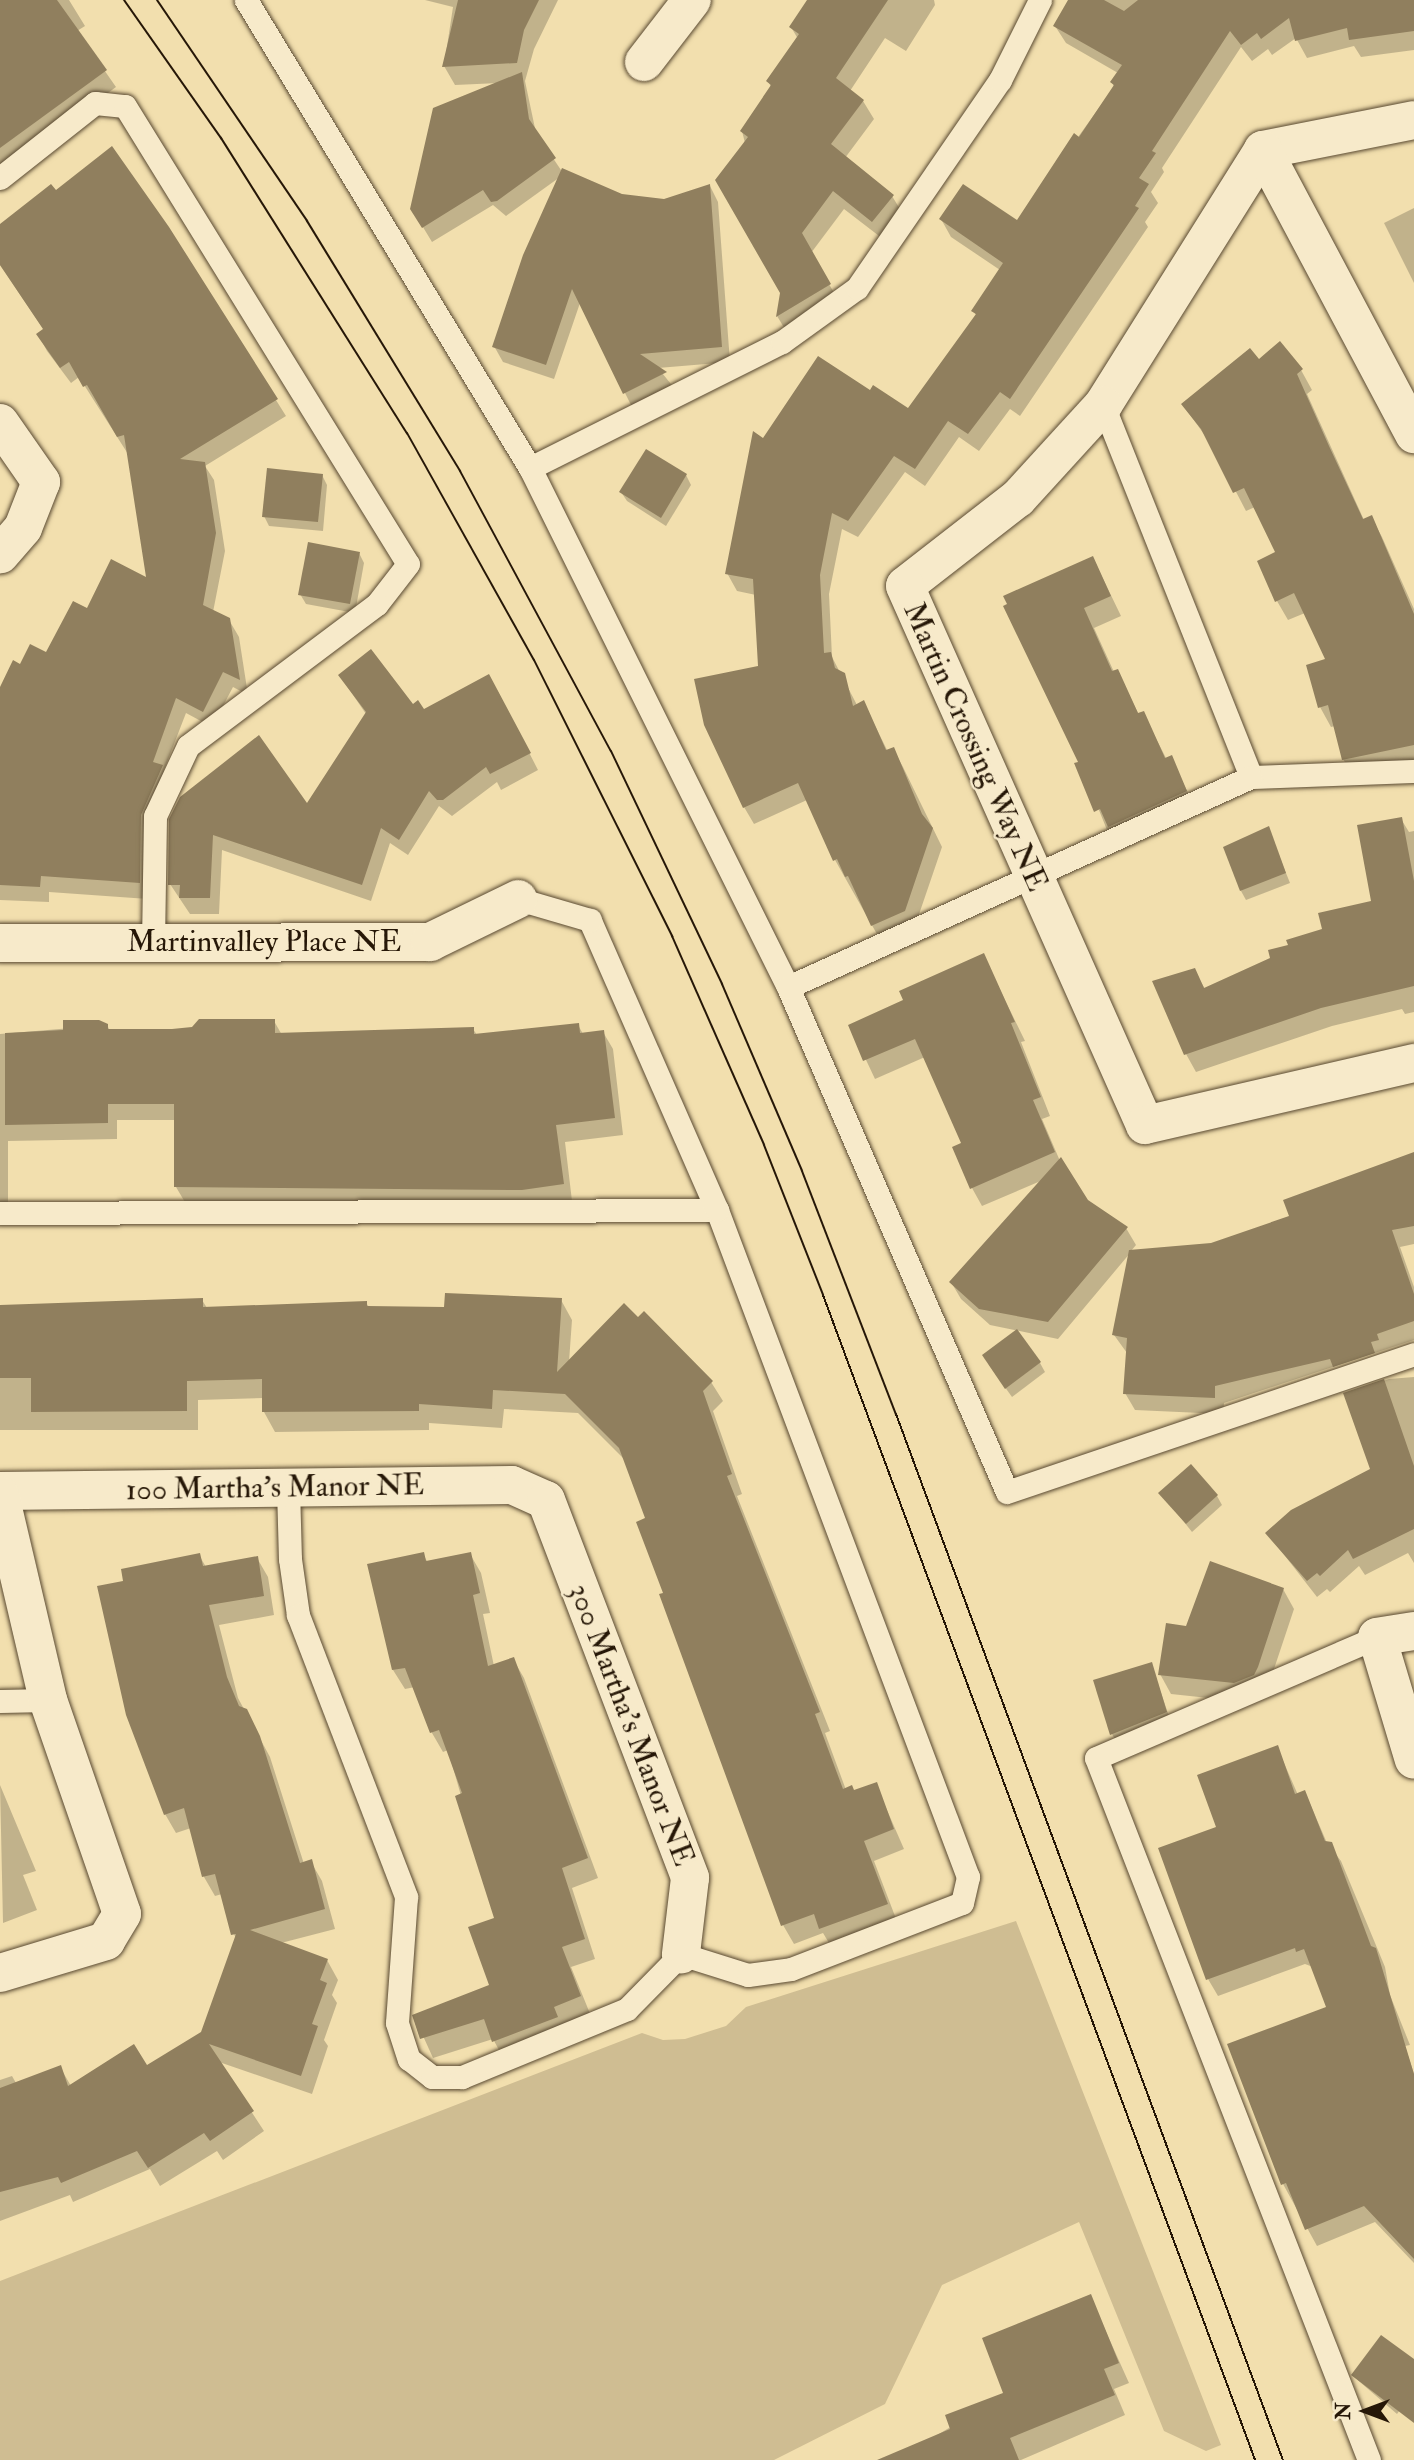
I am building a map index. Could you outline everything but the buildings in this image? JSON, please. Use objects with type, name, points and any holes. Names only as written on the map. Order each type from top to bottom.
[{"type":"street","points":[[644,62],[692,0]]},
{"type":"street","points":[[1412,423],[1263,150],[1414,120]]},
{"type":"street","name":"Martin Crossing Way NE","points":[[1263,150],[1104,405],[1018,498],[905,586],[1030,874],[1146,1125],[1414,1063]]},
{"type":"street","points":[[0,423],[41,482],[23,528],[0,554]]},
{"type":"street","name":"Martinvalley Place NE","points":[[0,943],[430,942],[518,899]]},
{"type":"street","name":"100 Martha's Manor NE","points":[[0,1493],[512,1485],[546,1500]]},
{"type":"street","points":[[0,1493],[48,1700],[122,1914],[106,1941],[0,1973]]},
{"type":"street","name":"300 Martha's Manor NE","points":[[546,1500],[690,1878],[681,1954]]},
{"type":"street","points":[[1414,1631],[1377,1637],[1414,1760]]},
{"type":"lane","points":[[246,0],[530,468],[788,987],[1007,1492],[1414,1354]]},
{"type":"lane","points":[[530,468],[782,342],[857,288],[1000,80],[1040,0]]},
{"type":"lane","points":[[0,178],[94,103],[125,106],[408,564],[377,604],[188,746],[155,816],[153,941]]},
{"type":"lane","points":[[1104,405],[1251,777]]},
{"type":"lane","points":[[788,987],[1030,874],[1251,777],[1414,771]]},
{"type":"lane","points":[[288,1488],[290,1559],[298,1615],[406,1897],[397,2023],[409,2059],[432,2077],[462,2077],[627,2009],[681,1954],[748,1975],[791,1969],[962,1903],[968,1877],[717,1210],[590,920],[518,899]]},
{"type":"lane","points":[[0,1213],[717,1210]]},
{"type":"lane","points":[[1369,2460],[1096,1758],[1377,1637]]},
{"type":"lane","points":[[0,1701],[48,1700]]},
{"type":"shaded area","points":[[1016,1921],[1221,2445],[1206,2451],[1164,2431],[1079,2222],[942,2285],[885,2404],[774,2460],[0,2460],[0,2281],[642,2033],[663,2040],[685,2039],[726,2026],[746,2007]]},
{"type":"tram line","points":[[124,0],[221,138],[407,433],[534,660],[672,936],[764,1145],[823,1295],[1255,2460]]},
{"type":"tram line","points":[[157,0],[307,221],[460,471],[611,751],[722,984],[802,1171],[896,1414],[1283,2460]]}]
